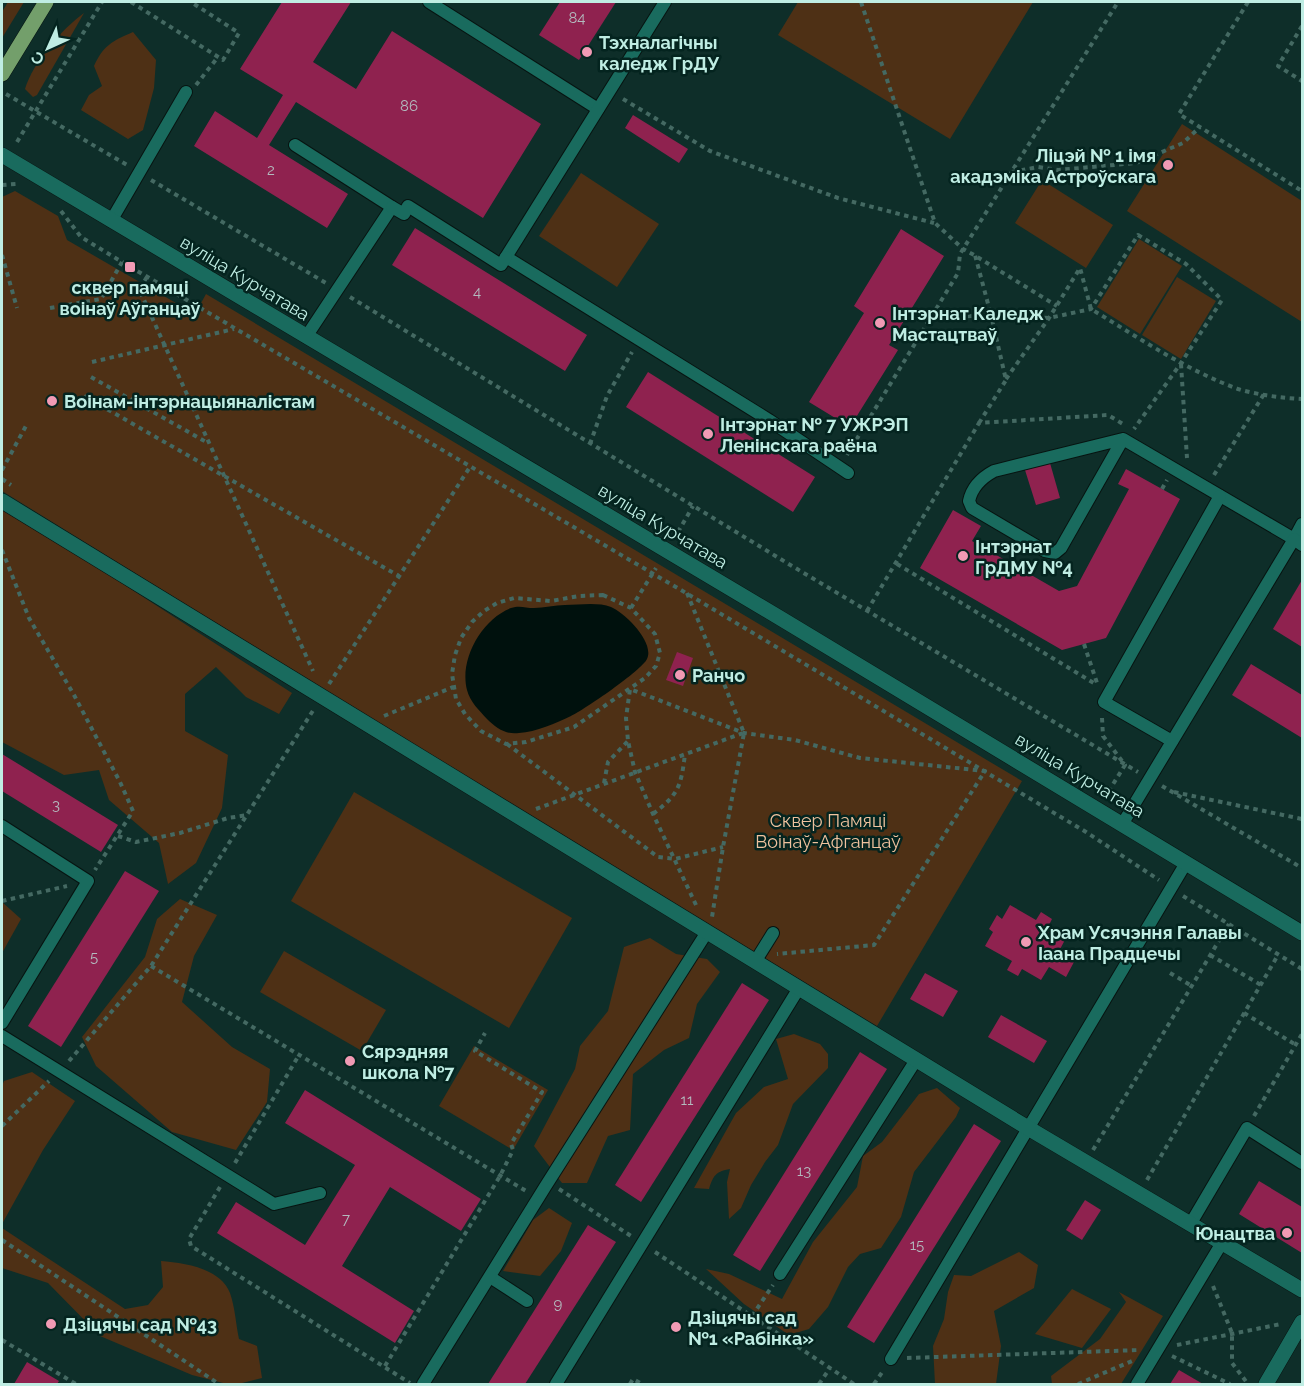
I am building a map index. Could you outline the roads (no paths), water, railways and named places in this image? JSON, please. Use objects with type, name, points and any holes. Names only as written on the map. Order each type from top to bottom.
[{"type":"main road","points":[[2,74],[46,2]]},
{"type":"street","name":"вуліца Курчатава","points":[[2,155],[1123,823],[1302,933]]},
{"type":"street","points":[[2,501],[326,689],[710,926],[755,962],[1028,1128],[1223,1241],[1302,1290]]},
{"type":"street","points":[[1266,1384],[1297,1322]]},
{"type":"lane","points":[[429,2],[598,109]]},
{"type":"lane","points":[[295,145],[404,214],[408,206],[501,266],[665,2]]},
{"type":"lane","points":[[111,221],[191,89]]},
{"type":"lane","points":[[306,337],[392,207]]},
{"type":"lane","points":[[506,257],[769,420],[844,470]]},
{"type":"lane","points":[[1123,439],[1061,548],[1055,553],[1045,551],[972,508],[969,501],[971,491],[984,477],[994,471],[1123,439],[1298,542]]},
{"type":"lane","points":[[1172,741],[1104,702],[1221,496]]},
{"type":"lane","points":[[1123,823],[1298,542],[1302,524]]},
{"type":"lane","points":[[2,826],[88,881],[2,1023]]},
{"type":"lane","points":[[891,1359],[1186,863]]},
{"type":"lane","points":[[423,1384],[710,926]]},
{"type":"lane","points":[[755,962],[773,933]]},
{"type":"lane","points":[[556,1384],[799,988]]},
{"type":"lane","points":[[2,1036],[274,1204],[320,1193]]},
{"type":"lane","points":[[780,1274],[916,1060]]},
{"type":"lane","points":[[1191,1223],[1247,1128],[1302,1163]]},
{"type":"lane","points":[[1137,1384],[1223,1241]]},
{"type":"lane","points":[[490,1277],[527,1301]]},
{"type":"place","name":"Тэхналагічны каледж ГрДУ","points":[[587,52]]},
{"type":"place","name":"Ліцэй № 1 імя акадэміка Астроўскага","points":[[1168,165]]},
{"type":"place","name":"сквер памяці воінаў Аўганцаў","points":[[130,267]]},
{"type":"place","name":"Інтэрнат Каледж Мастацтваў","points":[[880,323]]},
{"type":"place","name":"Воінам-інтэрнацыяналістам","points":[[52,401]]},
{"type":"place","name":"Інтэрнат № 7 УЖРЭП Ленінскага раёна","points":[[708,434]]},
{"type":"place","name":"Інтэрнат ГрДМУ №4","points":[[963,556]]},
{"type":"place","name":"Ранчо","points":[[680,675]]},
{"type":"place","name":"Храм Усячэння Галавы Іаана Прадцечы","points":[[1026,942]]},
{"type":"place","name":"Сярэдняя школа №7","points":[[350,1061]]},
{"type":"place","name":"Юнацтва","points":[[1287,1233]]},
{"type":"place","name":"Дзіцячы сад №43","points":[[51,1324]]},
{"type":"place","name":"Дзіцячы сад №1 «Рабінка»","points":[[676,1327]]},
{"type":"park label","name":"Сквер Памяці Воінаў-Афганцаў","points":[[828,830]]}]
